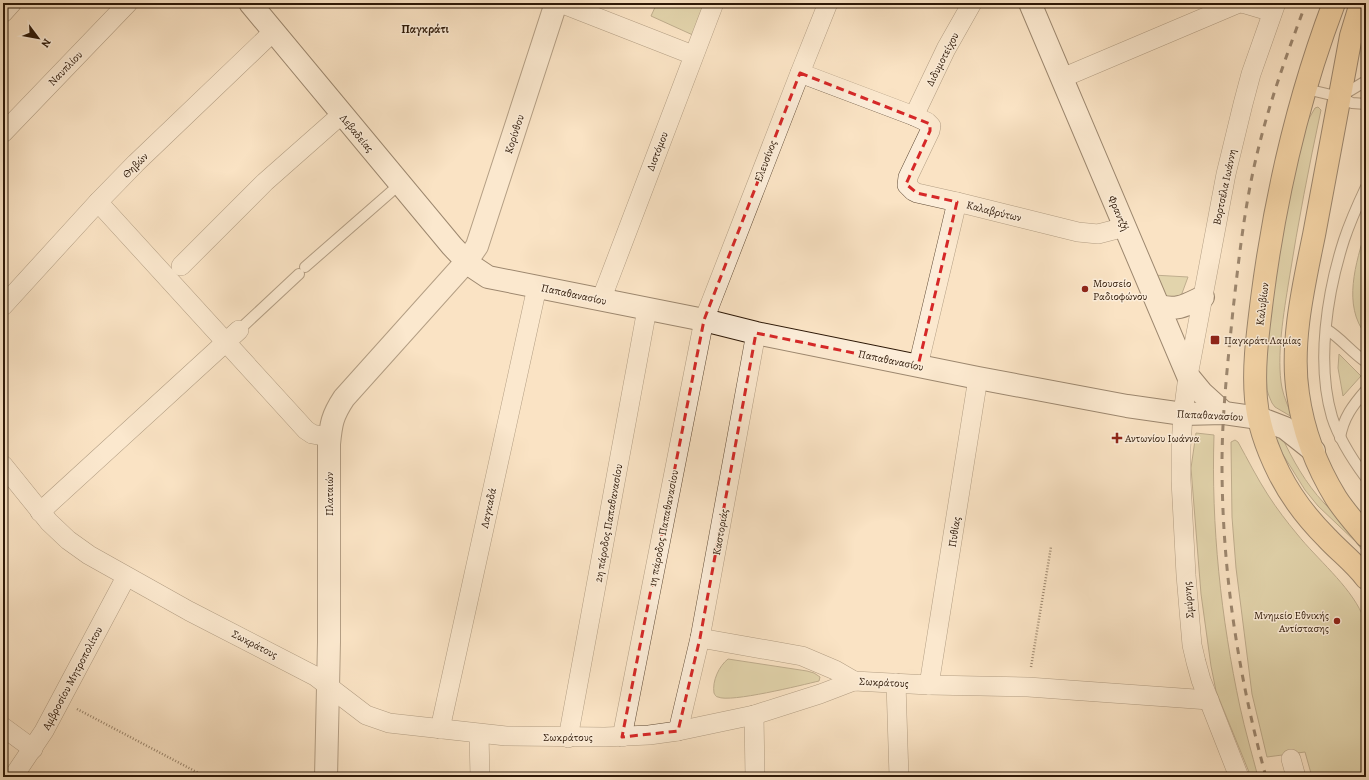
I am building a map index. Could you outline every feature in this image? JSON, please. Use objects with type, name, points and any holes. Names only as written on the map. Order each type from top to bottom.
[{"type":"main road","name":"Λεβαδείας","points":[[250,3],[466,262]]},
{"type":"main road","name":"Κορίνθου","points":[[466,262],[474,253],[481,237],[556,3]]},
{"type":"main road","name":"Φραντζή","points":[[1030,3],[1188,376],[1202,393],[1224,413]]},
{"type":"main road","name":"Καλυβίων","points":[[1334,3],[1306,89],[1280,186],[1264,282],[1259,325],[1256,400],[1259,418],[1274,461],[1290,494],[1316,527],[1353,563],[1366,578]]},
{"type":"main road","points":[[1361,3],[1351,36],[1298,327],[1296,351],[1297,392],[1304,422],[1314,451],[1336,498],[1366,536]]},
{"type":"main road","name":"Παπαθανασίου","points":[[466,262],[481,273],[492,278],[704,320],[756,333],[978,378],[1127,406],[1183,414],[1224,413],[1259,418],[1285,428],[1314,451]]},
{"type":"main road","name":"Πλαταιών","points":[[326,777],[330,642],[329,437],[333,417],[344,398],[466,262]]},
{"type":"main road","points":[[1159,306],[1170,309],[1178,308],[1203,297]]},
{"type":"street","points":[[3,13],[12,3]]},
{"type":"street","name":"Ναυπλίου","points":[[3,133],[128,3]]},
{"type":"street","points":[[560,3],[693,55]]},
{"type":"street","name":"Διστόμου","points":[[601,300],[714,3]]},
{"type":"street","name":"Ελευσίνος","points":[[704,320],[828,3]]},
{"type":"street","name":"Διδυμοτείχου","points":[[914,116],[946,49],[972,3]]},
{"type":"street","points":[[1062,78],[1239,4],[1245,3],[1274,7]]},
{"type":"street","name":"Βορτσέλα Ιωάννη","points":[[1188,376],[1233,143],[1251,74],[1274,7]]},
{"type":"street","name":"Θηβών","points":[[3,306],[98,202],[136,163],[274,31]]},
{"type":"street","points":[[800,73],[927,122],[931,128],[908,177],[907,185],[913,192],[957,202]]},
{"type":"street","points":[[181,266],[265,182],[342,114]]},
{"type":"street","points":[[98,202],[233,336],[306,430],[312,434],[329,437]]},
{"type":"street","name":"Καλαβρύτων","points":[[918,366],[957,202],[1078,232],[1098,234],[1125,227]]},
{"type":"street","name":"Λαγκαδά","points":[[440,729],[537,287]]},
{"type":"street","name":"2η πάροδος Παπαθανασίου","points":[[568,738],[647,309]]},
{"type":"street","name":"1η πάροδος Παπαθανασίου","points":[[622,737],[704,320]]},
{"type":"street","name":"Καστοριάς","points":[[678,731],[700,638],[756,333]]},
{"type":"street","points":[[40,512],[233,336]]},
{"type":"street","name":"Σμύρνης","points":[[1188,376],[1183,414],[1180,480],[1188,606],[1196,662],[1209,700],[1240,777]]},
{"type":"street","name":"Πυθίας","points":[[929,685],[978,378]]},
{"type":"street","name":"Σωκράτους","points":[[3,465],[40,512],[60,532],[89,556],[189,611],[286,660],[328,685],[354,707],[373,718],[400,725],[513,737],[622,737],[678,731],[754,715],[820,694],[854,680],[929,685],[1028,687],[1209,700]]},
{"type":"street","name":"Αμβροσίου Μητροπολίτου","points":[[13,777],[33,749],[61,700],[126,577]]},
{"type":"street","points":[[700,638],[802,656],[854,680]]},
{"type":"street","points":[[896,683],[899,777]]},
{"type":"street","points":[[754,715],[755,777]]},
{"type":"street","points":[[3,727],[33,749]]},
{"type":"street","points":[[479,734],[480,777]]},
{"type":"street","points":[[1291,759],[1296,777]]},
{"type":"lane","points":[[1340,97],[1366,81]]},
{"type":"lane","points":[[1306,89],[1340,97],[1352,104],[1366,104]]},
{"type":"lane","points":[[233,336],[302,270],[400,184]]},
{"type":"lane","points":[[1366,187],[1344,240],[1329,306],[1324,359],[1327,395],[1332,416],[1340,438],[1366,478]]},
{"type":"lane","points":[[1326,329],[1336,335],[1356,355],[1366,362]]},
{"type":"lane","points":[[1340,438],[1347,415],[1366,390]]},
{"type":"path","points":[[1028,687],[1051,547]]},
{"type":"path","points":[[61,700],[206,777]]},
{"type":"highlighted area","points":[[800,73],[930,124],[930,131],[906,184],[917,193],[957,202],[918,366],[756,333],[700,638],[678,731],[622,737],[704,320]]},
{"type":"shaded area","points":[[657,3],[709,3],[695,36],[651,16]]},
{"type":"shaded area","points":[[1318,107],[1321,110],[1296,237],[1281,334],[1280,376],[1285,399],[1292,417],[1275,407],[1269,396],[1267,390],[1266,372],[1267,345],[1278,255],[1303,129],[1315,108]]},
{"type":"shaded area","points":[[1366,229],[1366,335],[1354,311],[1353,284],[1358,256]]},
{"type":"shaded area","points":[[1153,275],[1188,277],[1181,296],[1169,301]]},
{"type":"shaded area","points":[[1339,354],[1361,376],[1343,396],[1338,368]]},
{"type":"shaded area","points":[[1366,416],[1366,452],[1363,438],[1363,425]]},
{"type":"shaded area","points":[[1196,433],[1214,435],[1214,503],[1223,606],[1233,673],[1246,733],[1258,777],[1251,777],[1216,691],[1211,666],[1201,594],[1191,468]]},
{"type":"shaded area","points":[[1276,434],[1281,435],[1300,471],[1317,496],[1366,544],[1366,556],[1357,543],[1318,506],[1305,490],[1282,453],[1275,437]]},
{"type":"shaded area","points":[[1235,440],[1238,442],[1260,482],[1278,510],[1341,583],[1356,603],[1362,614],[1366,653],[1366,777],[1312,777],[1305,752],[1267,757],[1252,694],[1236,568],[1232,517],[1231,442]]},
{"type":"shaded area","points":[[728,659],[807,671],[820,677],[819,681],[767,693],[736,698],[717,697],[714,693],[715,679],[722,666]]},
{"type":"railway","points":[[1266,777],[1247,700],[1229,583],[1223,504],[1223,426],[1233,310],[1249,189],[1268,113],[1286,57],[1306,3]]},
{"type":"place","name":"Μουσείο Ραδιοφώνου","points":[[1085,289]]},
{"type":"place","name":"Παγκράτι Λαμίας","points":[[1215,340]]},
{"type":"place","name":"Αντωνίου Ιωάννα","points":[[1117,438]]},
{"type":"place","name":"Μνημείο Εθνικής Αντίστασης","points":[[1337,621]]},
{"type":"district","name":"Παγκράτι","points":[[425,29]]}]
